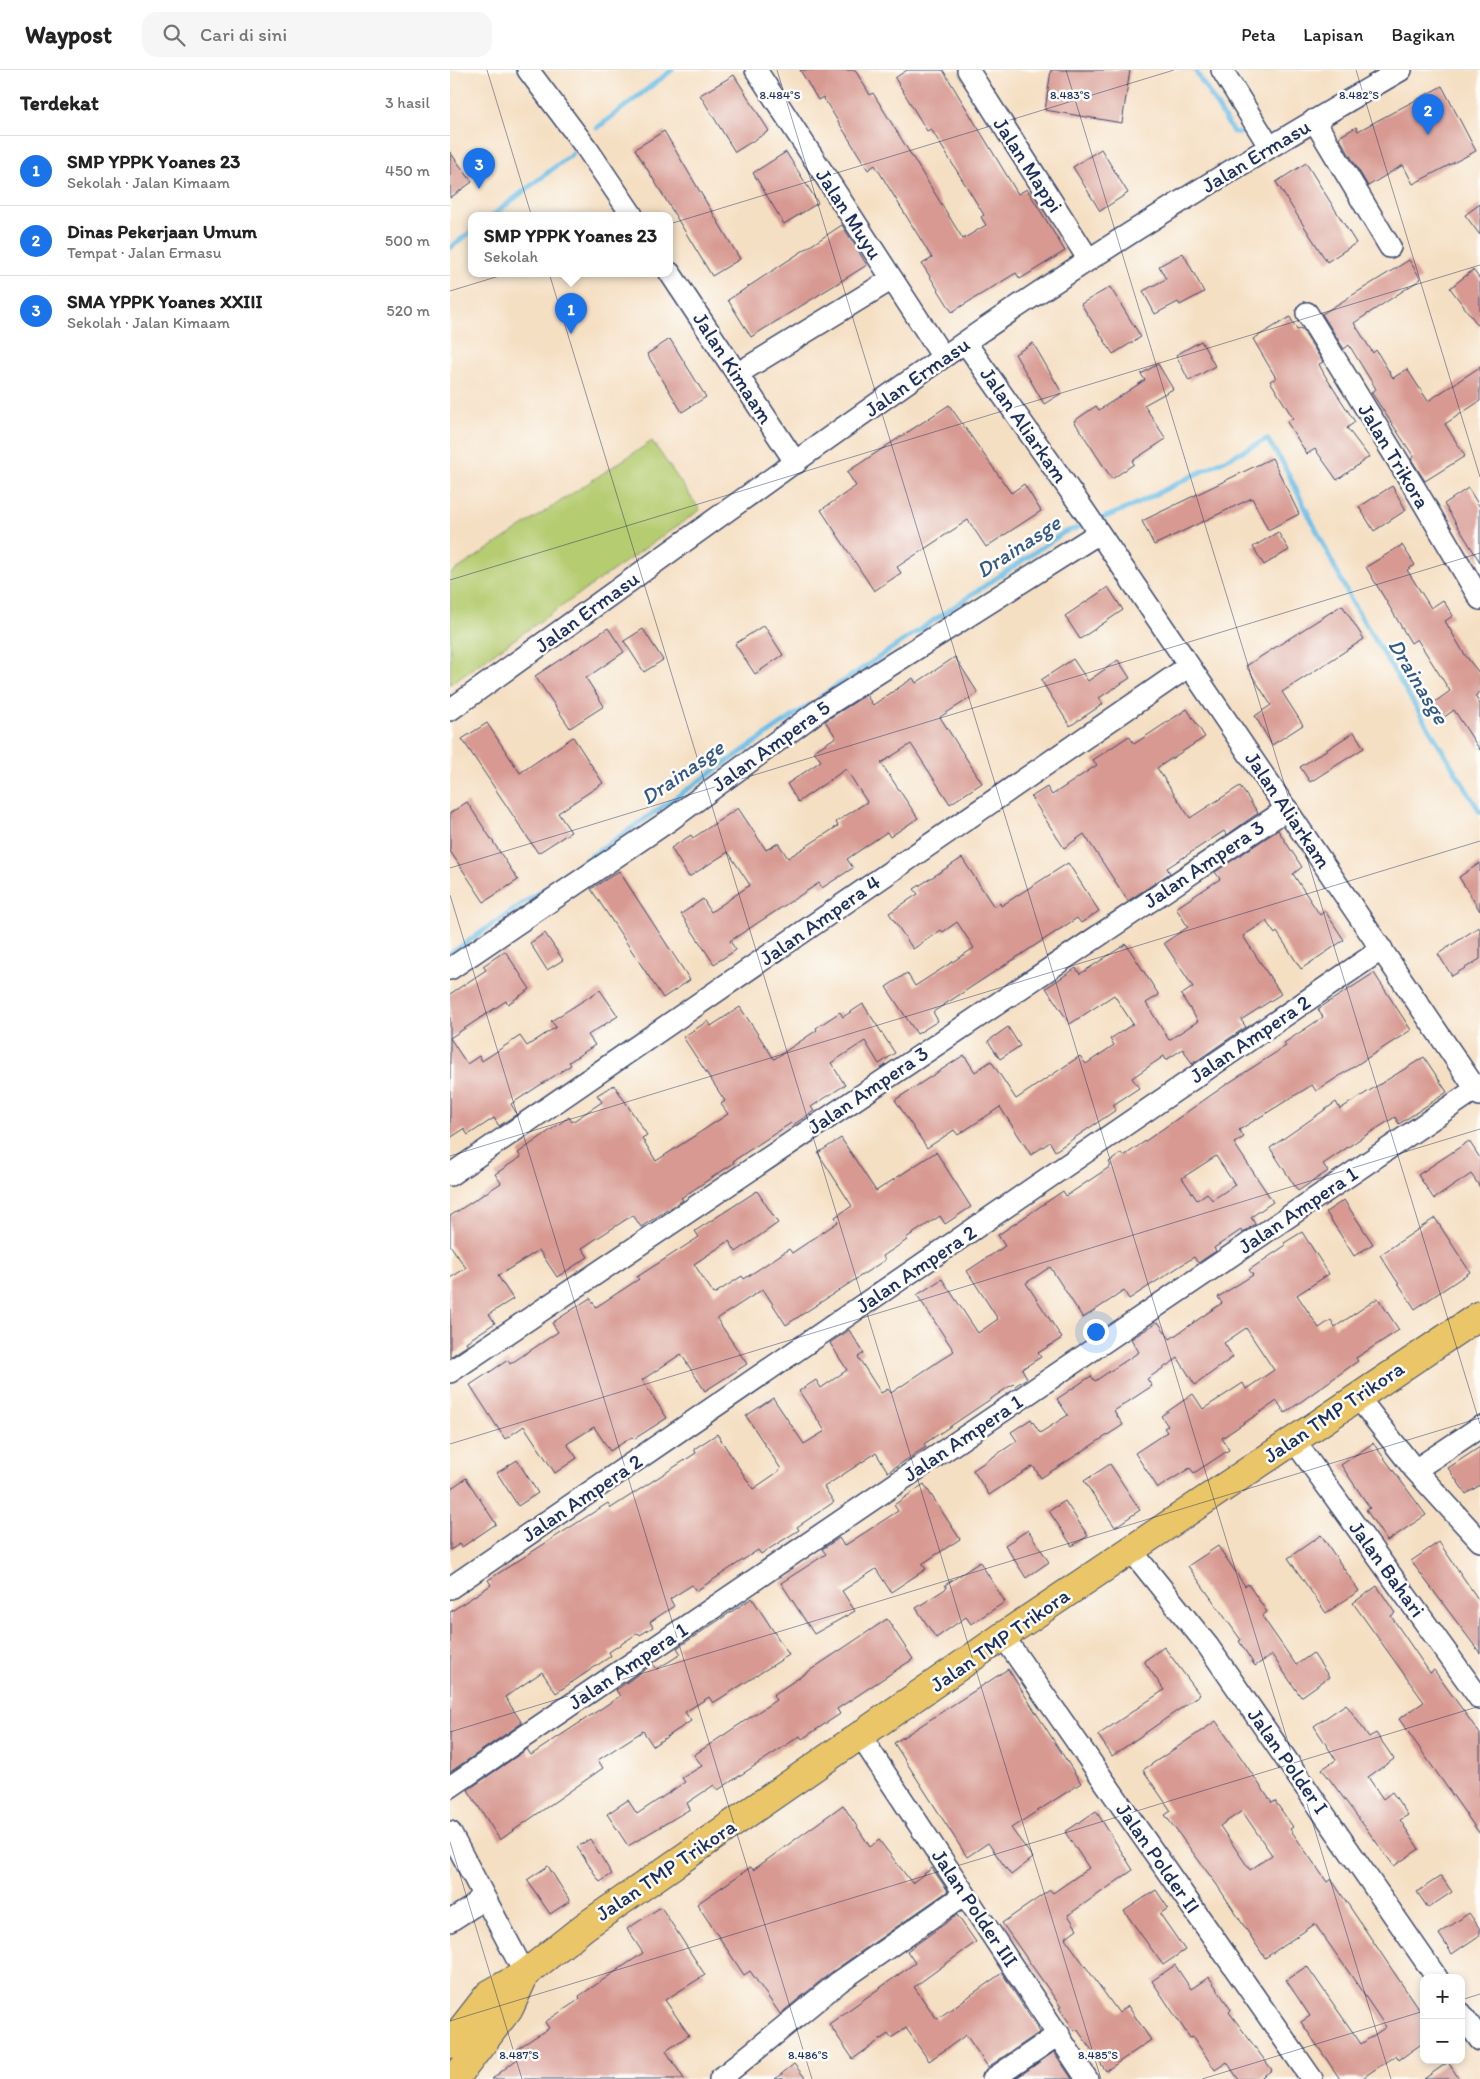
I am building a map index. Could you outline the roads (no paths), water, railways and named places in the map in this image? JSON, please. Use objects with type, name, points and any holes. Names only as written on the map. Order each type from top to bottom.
[{"type":"highway","name":"Jalan TMP Trikora","points":[[450,2044],[489,1994],[525,1974],[584,1927],[861,1737],[1004,1636],[1293,1439],[1480,1315]]},
{"type":"highway","name":"Jalan TMP Trikora","points":[[455,2079],[510,2007],[525,1974]]},
{"type":"street","points":[[528,70],[588,150],[630,212]]},
{"type":"street","name":"Jalan Muyu","points":[[756,70],[943,357]]},
{"type":"street","name":"Jalan Mappi","points":[[968,70],[1089,260]]},
{"type":"street","points":[[1222,70],[1269,146]]},
{"type":"street","name":"Jalan Ermasu","points":[[450,710],[965,342],[1089,260],[1269,146],[1401,70]]},
{"type":"street","points":[[1314,120],[1390,247]]},
{"type":"street","name":"Jalan Kimaam","points":[[673,277],[796,463]]},
{"type":"street","points":[[737,374],[892,279]]},
{"type":"street","name":"Jalan Trikora","points":[[1307,313],[1416,490],[1480,600]]},
{"type":"street","name":"Jalan Aliarkam","points":[[965,342],[1092,522],[1478,1092]]},
{"type":"street","name":"Jalan Ampera 5","points":[[450,969],[670,820],[818,711],[1092,522]]},
{"type":"street","name":"Jalan Ampera 4","points":[[450,1175],[1189,666]]},
{"type":"street","name":"Jalan Ampera 3","points":[[450,1372],[1287,808]]},
{"type":"street","name":"Jalan Ampera 2","points":[[450,1588],[1382,949]]},
{"type":"street","name":"Jalan Ampera 1","points":[[450,1787],[1478,1092]]},
{"type":"street","points":[[1357,1396],[1415,1470],[1480,1541]]},
{"type":"street","points":[[1415,1470],[1480,1427]]},
{"type":"street","name":"Jalan Bahari","points":[[1293,1439],[1480,1699]]},
{"type":"street","name":"Jalan Polder I","points":[[1131,1550],[1208,1646],[1434,1974]]},
{"type":"street","name":"Jalan Polder II","points":[[1004,1636],[1312,2079]]},
{"type":"street","name":"Jalan Polder III","points":[[861,1737],[1087,2079]]},
{"type":"street","points":[[450,1832],[525,1974]]},
{"type":"street","points":[[450,1921],[472,1907],[482,1894]]},
{"type":"street","points":[[724,2078],[839,1982],[965,1894]]},
{"type":"street","points":[[1465,2019],[1480,2040]]},
{"type":"street","points":[[992,2079],[1059,2034]]},
{"type":"waterway","points":[[597,128],[672,70]]},
{"type":"waterway","points":[[1195,70],[1233,132],[1245,133]]},
{"type":"waterway","points":[[497,212],[573,153]]},
{"type":"waterway","points":[[450,248],[468,234]]},
{"type":"waterway","name":"Drainasge","points":[[1098,520],[1130,507],[1267,439],[1283,463],[1352,602],[1480,812]]},
{"type":"waterway","name":"Drainasge","points":[[820,697],[1063,533],[1087,524]]},
{"type":"waterway","name":"Drainasge","points":[[450,954],[809,705]]},
{"type":"place","name":"Dinas Pekerjaan Umum","points":[[1428,135]]},
{"type":"place","name":"SMA YPPK Yoanes XXIII","points":[[479,189]]},
{"type":"place","name":"SMP YPPK Yoanes 23","points":[[571,334]]}]
